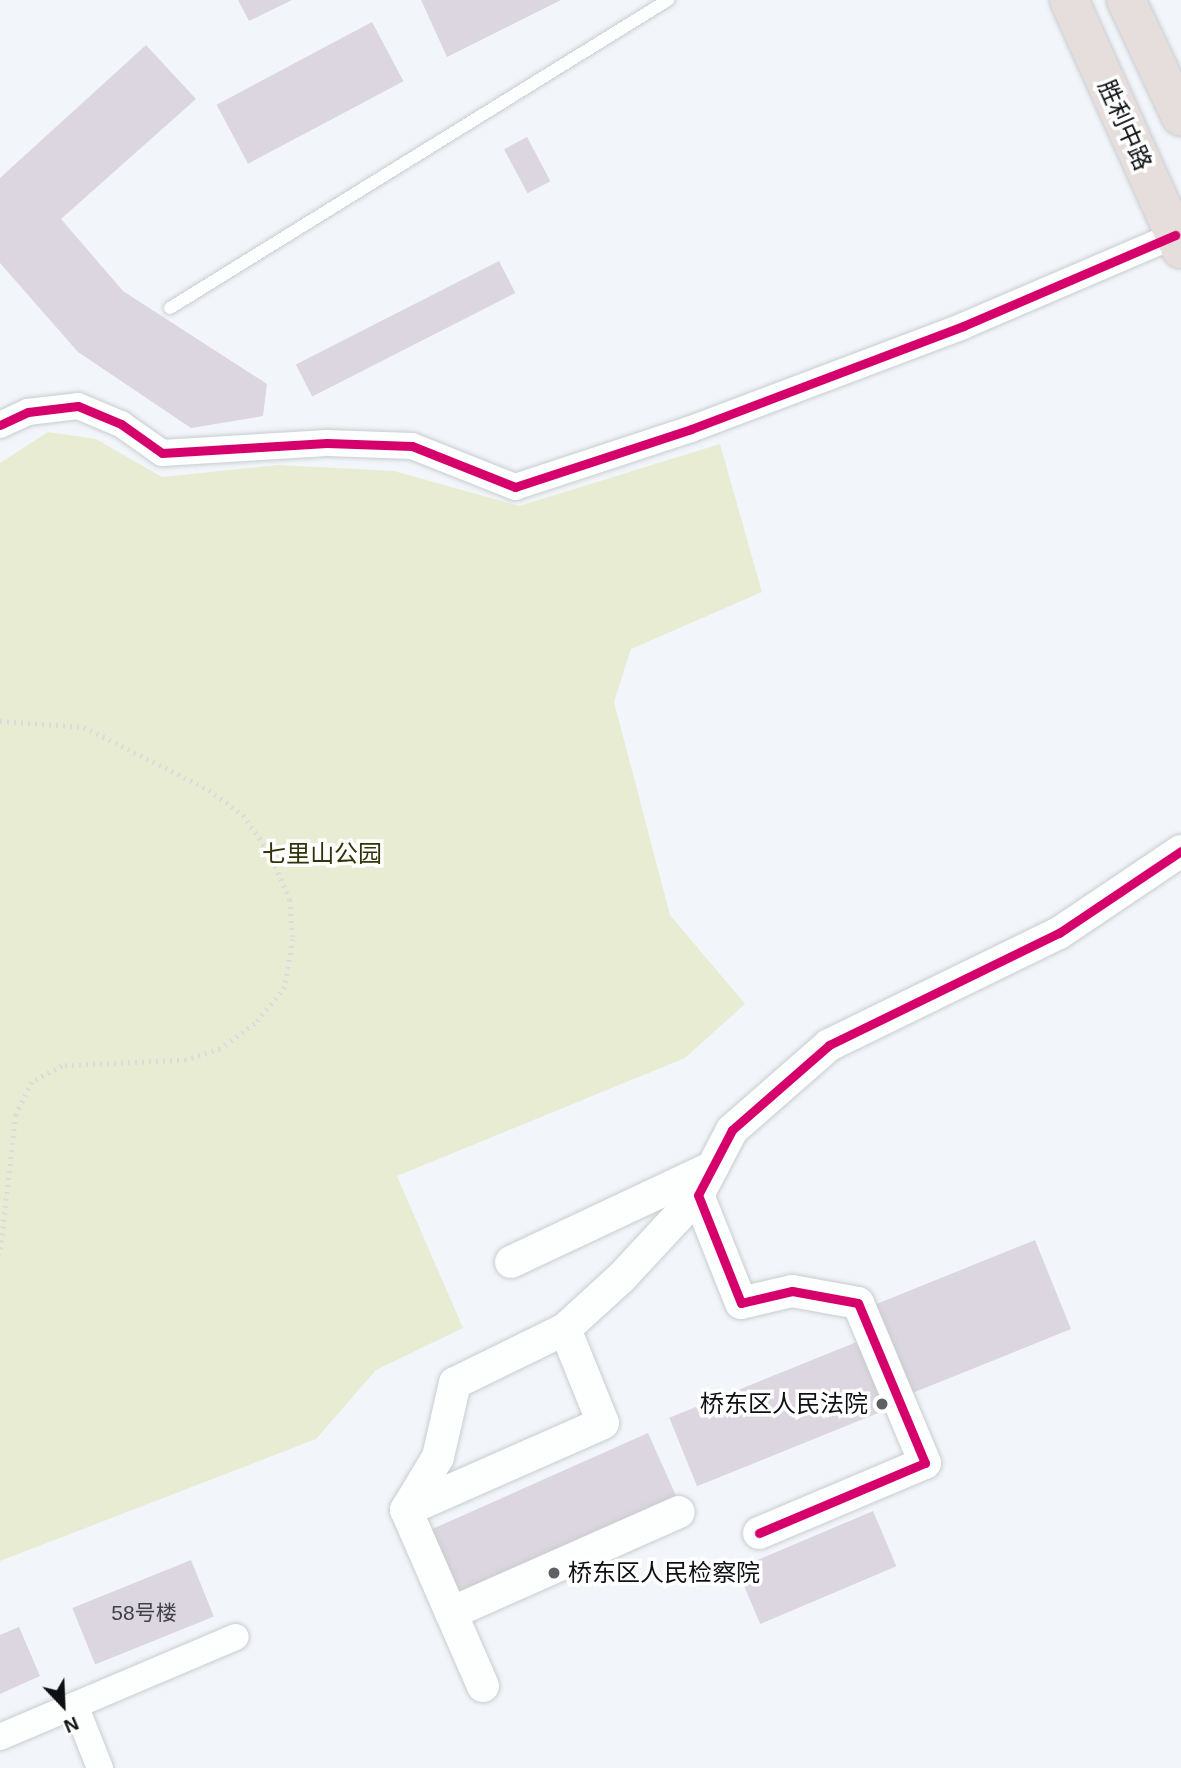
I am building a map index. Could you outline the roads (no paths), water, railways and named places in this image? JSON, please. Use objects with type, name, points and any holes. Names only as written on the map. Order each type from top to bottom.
[{"type":"highway","name":"胜利中路","points":[[1069,0],[1178,242]]},
{"type":"highway","points":[[1126,0],[1181,117]]},
{"type":"street","points":[[0,425],[28,412],[78,406],[121,424],[162,453],[327,443],[412,446],[515,487],[691,429],[1178,242]]},
{"type":"street","points":[[406,1510],[438,1457],[455,1383],[565,1329],[622,1277],[698,1195],[732,1130],[829,1045],[1059,933],[1181,851]]},
{"type":"street","points":[[511,1262],[713,1167]]},
{"type":"street","points":[[698,1195],[741,1303],[792,1291],[858,1303],[925,1463],[759,1533]]},
{"type":"street","points":[[406,1510],[603,1423],[565,1329]]},
{"type":"street","points":[[406,1510],[483,1686]]},
{"type":"street","points":[[451,1613],[679,1513]]},
{"type":"street","points":[[0,1737],[236,1637]]},
{"type":"street","points":[[75,1705],[100,1768]]},
{"type":"lane","points":[[170,308],[668,0]]},
{"type":"place","name":"桥东区人民法院","points":[[882,1404]]},
{"type":"place","name":"桥东区人民检察院","points":[[554,1573]]},
{"type":"park label","name":"七里山公园","points":[[322,854]]}]
